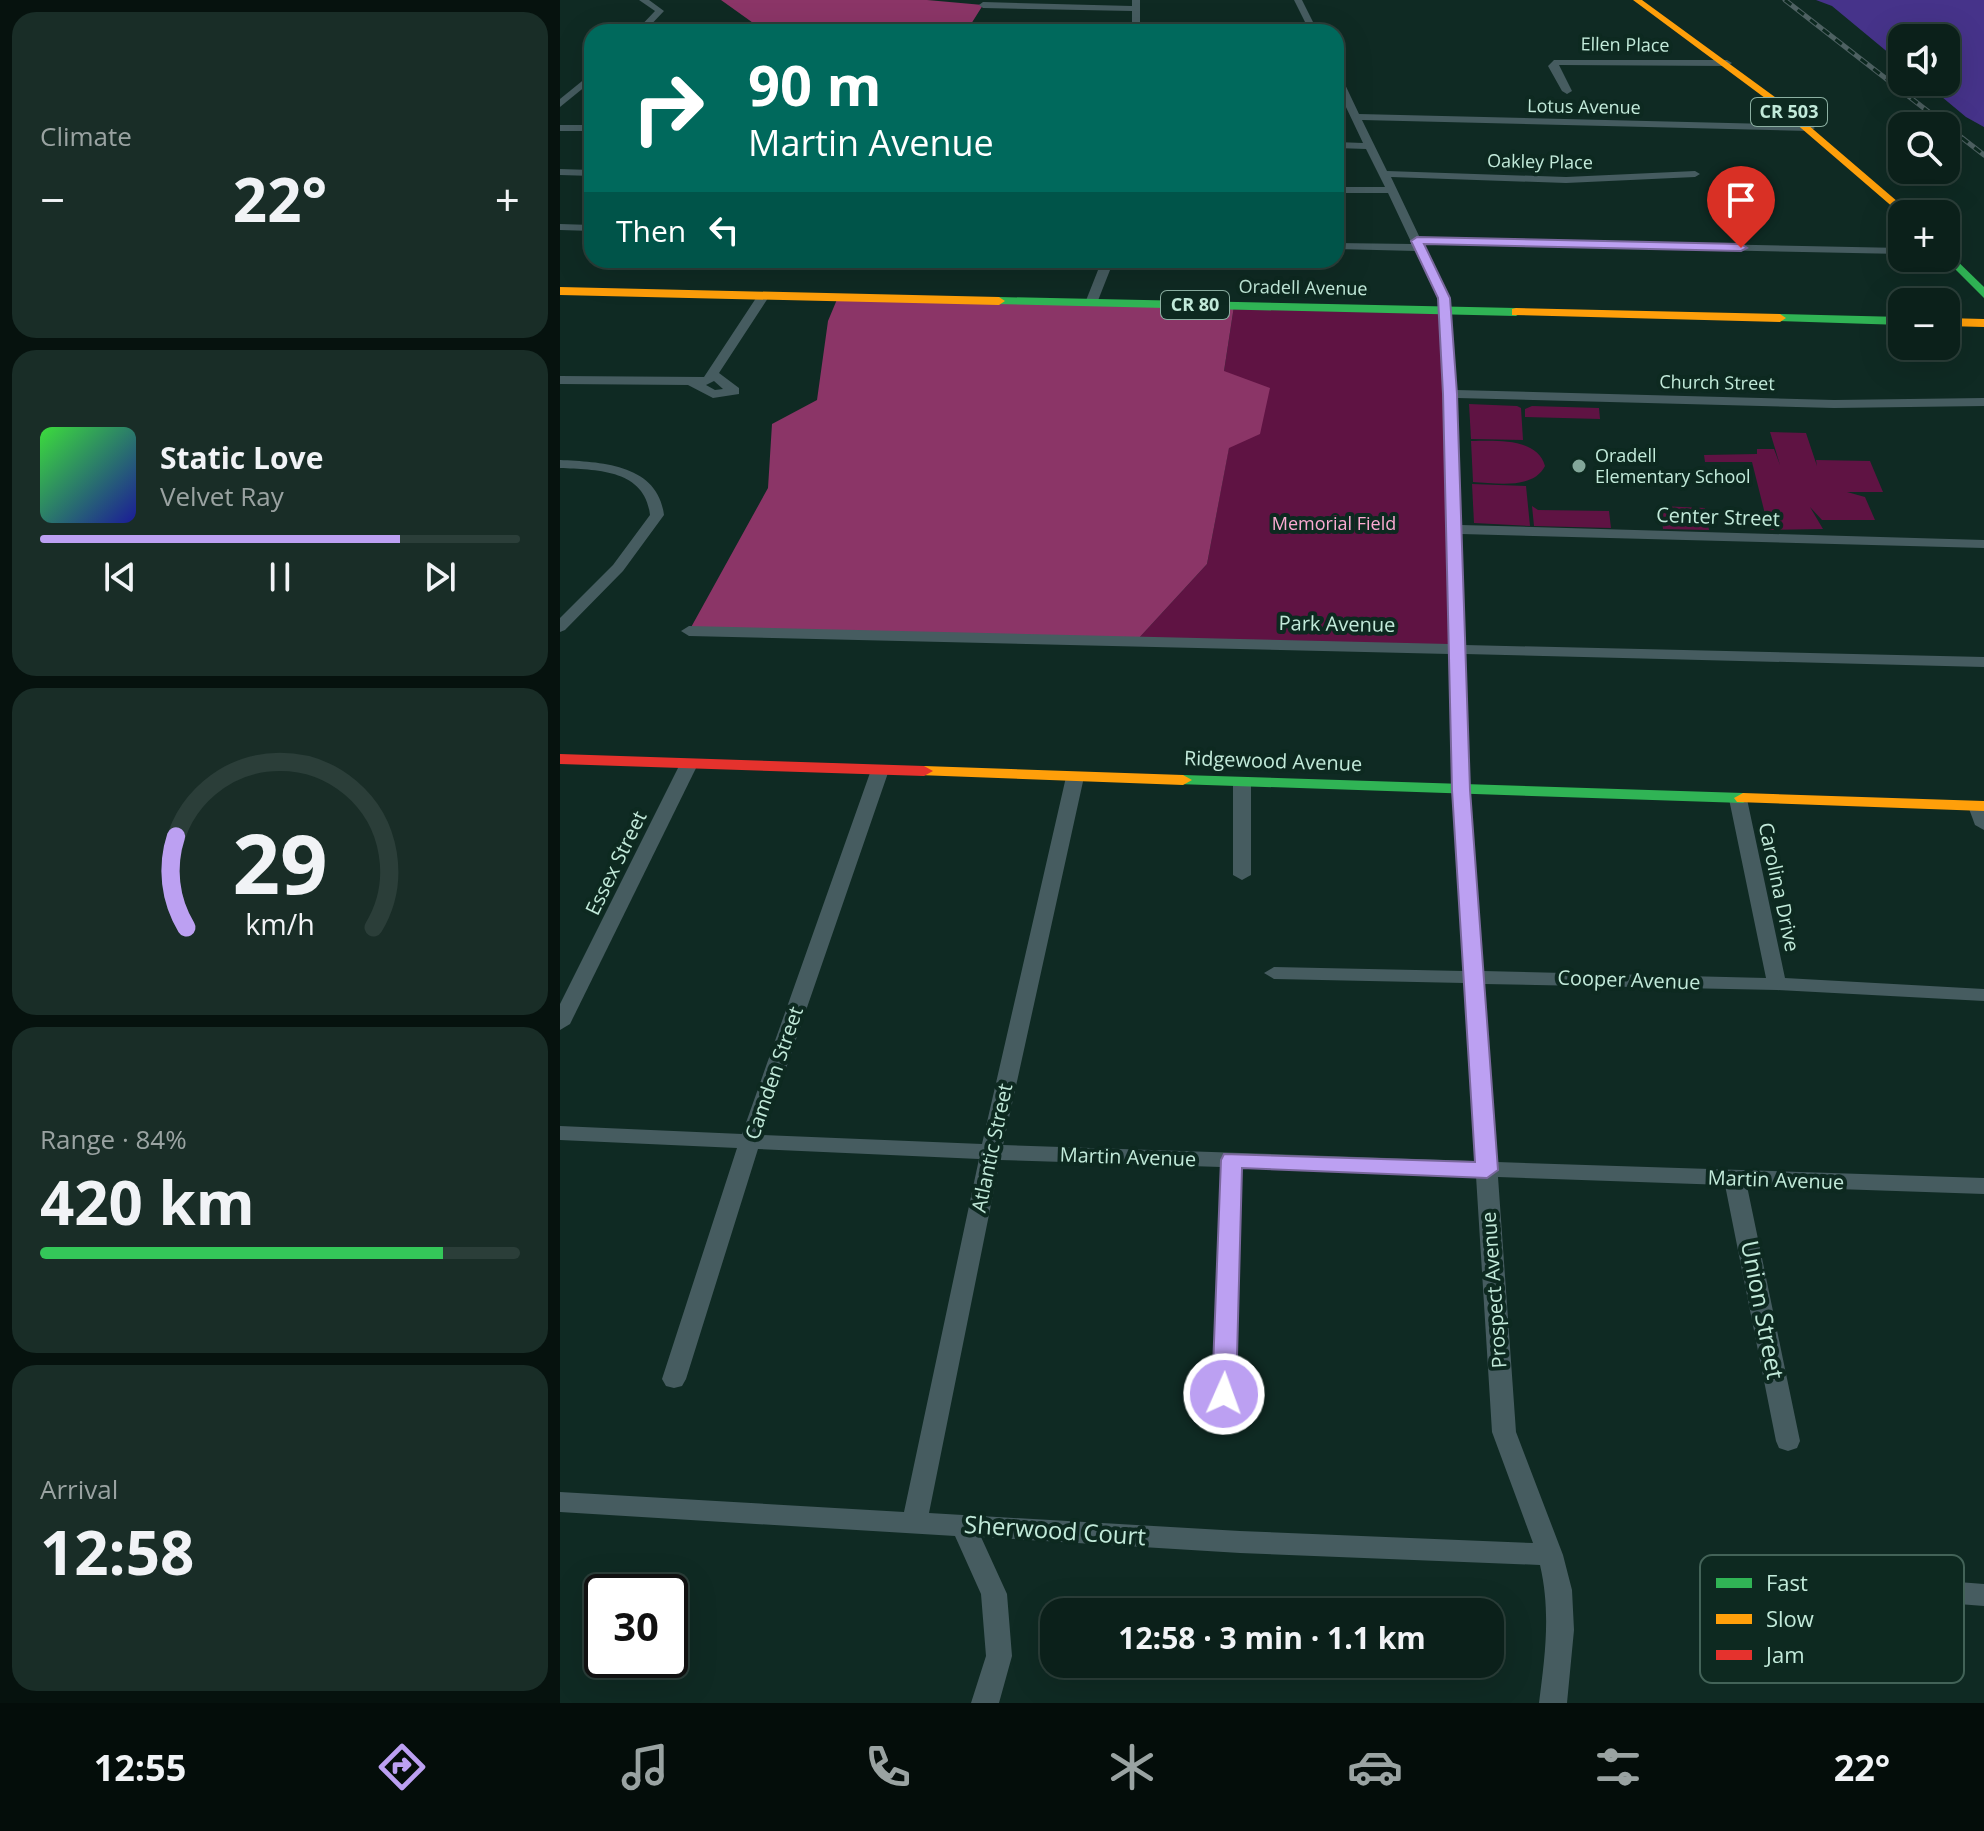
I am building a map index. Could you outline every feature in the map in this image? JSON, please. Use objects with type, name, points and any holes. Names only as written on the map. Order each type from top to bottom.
[{"type":"main road","name":"CR 503","points":[[1637,0],[1727,63],[1810,128],[1891,200]]},
{"type":"main road","points":[[1960,267],[1982,288]]},
{"type":"main road","name":"Oradell Avenue","points":[[560,291],[1888,321]]},
{"type":"main road","points":[[1960,322],[1984,323]]},
{"type":"main road","name":"Ridgewood Avenue","points":[[560,759],[1980,806]]},
{"type":"street","points":[[643,0],[660,11],[647,24]]},
{"type":"street","points":[[1298,0],[1310,24]]},
{"type":"street","points":[[983,5],[1136,4]]},
{"type":"street","name":"Ellen Place","points":[[1567,91],[1553,66],[1557,62],[1727,63]]},
{"type":"street","points":[[560,104],[584,84]]},
{"type":"street","points":[[560,92],[584,93]]},
{"type":"street","name":"Prospect Avenue","points":[[1344,92],[1444,298],[1450,394],[1461,790],[1504,1432],[1550,1555],[1559,1590],[1561,1630],[1553,1703]]},
{"type":"street","name":"Lotus Avenue","points":[[1344,109],[1810,128]]},
{"type":"street","points":[[560,128],[584,128]]},
{"type":"street","points":[[1344,145],[1370,146]]},
{"type":"street","points":[[560,172],[584,173]]},
{"type":"street","name":"Oakley Place","points":[[1384,174],[1576,180],[1695,174]]},
{"type":"street","points":[[1344,190],[1392,190]]},
{"type":"street","points":[[560,227],[584,228]]},
{"type":"street","points":[[1344,246],[1418,244],[1888,251]]},
{"type":"street","points":[[1091,303],[1105,268]]},
{"type":"street","points":[[711,379],[764,295]]},
{"type":"street","points":[[560,380],[693,383],[711,379],[734,391],[713,394],[693,383]]},
{"type":"street","name":"Church Street","points":[[1450,394],[1818,403],[1984,402]]},
{"type":"street","points":[[560,464],[597,467],[629,476],[655,496],[657,515],[618,568],[560,627]]},
{"type":"street","name":"Center Street","points":[[1452,529],[1984,544]]},
{"type":"street","name":"Park Avenue","points":[[689,631],[1984,662]]},
{"type":"street","name":"Essex Street","points":[[560,1024],[689,764]]},
{"type":"street","name":"Camden Street","points":[[674,1379],[749,1143],[880,770]]},
{"type":"street","name":"Atlantic Street","points":[[915,1521],[991,1152],[1075,777]]},
{"type":"street","points":[[1242,782],[1242,875]]},
{"type":"street","name":"Carolina Drive","points":[[1738,799],[1777,984]]},
{"type":"street","points":[[1980,806],[1984,825]]},
{"type":"street","name":"Cooper Avenue","points":[[1274,973],[1777,984],[1984,995]]},
{"type":"street","name":"Martin Avenue","points":[[560,1133],[749,1143],[1984,1186]]},
{"type":"street","points":[[1224,1394],[1232,1160]]},
{"type":"street","name":"Union Street","points":[[1735,1179],[1788,1441]]},
{"type":"street","name":"Sherwood Court","points":[[560,1502],[1240,1542],[1550,1555]]},
{"type":"street","points":[[963,1525],[994,1594],[999,1656],[985,1703]]},
{"type":"street","points":[[1964,1593],[1984,1595]]},
{"type":"green space","name":"Memorial Field","points":[[1234,306],[1444,311],[1456,647],[1138,639],[1207,564],[1229,447],[1224,371]]},
{"type":"green space","points":[[1469,404],[1521,408],[1523,440],[1471,439]]},
{"type":"green space","points":[[1532,406],[1599,408],[1600,419],[1525,417],[1525,409]]},
{"type":"green space","points":[[1770,432],[1806,433],[1817,466],[1816,460],[1870,461],[1883,492],[1847,492],[1865,497],[1875,520],[1822,520],[1810,507],[1823,529],[1769,530],[1752,462],[1705,462],[1704,455],[1757,454],[1757,449],[1774,449],[1780,465]]},
{"type":"green space","points":[[1471,441],[1524,445],[1540,457],[1545,466],[1539,474],[1523,482],[1473,482]]},
{"type":"green space","points":[[1472,484],[1526,486],[1530,526],[1474,523]]},
{"type":"green space","points":[[1532,506],[1538,510],[1609,511],[1611,528],[1534,526]]},
{"type":"green space","points":[[1660,506],[1705,508],[1709,530],[1663,529]]},
{"type":"shaded area","points":[[721,0],[927,0],[983,5],[971,24],[755,24]]},
{"type":"shaded area","points":[[1816,0],[1984,0],[1984,127],[1941,96],[1960,96],[1960,24],[1888,24],[1888,52],[1832,6]]},
{"type":"shaded area","points":[[838,297],[1234,306],[1224,371],[1270,388],[1260,434],[1229,448],[1207,564],[1138,639],[689,631],[768,488],[772,424],[817,400],[828,321]]},
{"type":"railway","points":[[1785,0],[1984,155]]},
{"type":"traffic: fast","points":[[1960,268],[1984,294]]},
{"type":"traffic: fast","points":[[999,301],[1516,312]]},
{"type":"traffic: fast","points":[[1780,318],[1888,321]]},
{"type":"traffic: fast","points":[[1183,780],[1743,798]]},
{"type":"traffic: slow","points":[[1637,0],[1776,102],[1891,200]]},
{"type":"traffic: slow","points":[[560,291],[999,301]]},
{"type":"traffic: slow","points":[[1516,312],[1780,318]]},
{"type":"traffic: slow","points":[[1960,322],[1984,323]]},
{"type":"traffic: slow","points":[[924,771],[1183,780]]},
{"type":"traffic: slow","points":[[1743,798],[1984,806]]},
{"type":"traffic: jam","points":[[560,759],[924,771]]},
{"type":"place","name":"Oradell Elementary School","points":[[1579,466]]},
{"type":"route","points":[[1224,1394],[1232,1160],[1487,1170],[1461,790],[1450,394],[1444,298],[1417,241],[1741,248]]}]
